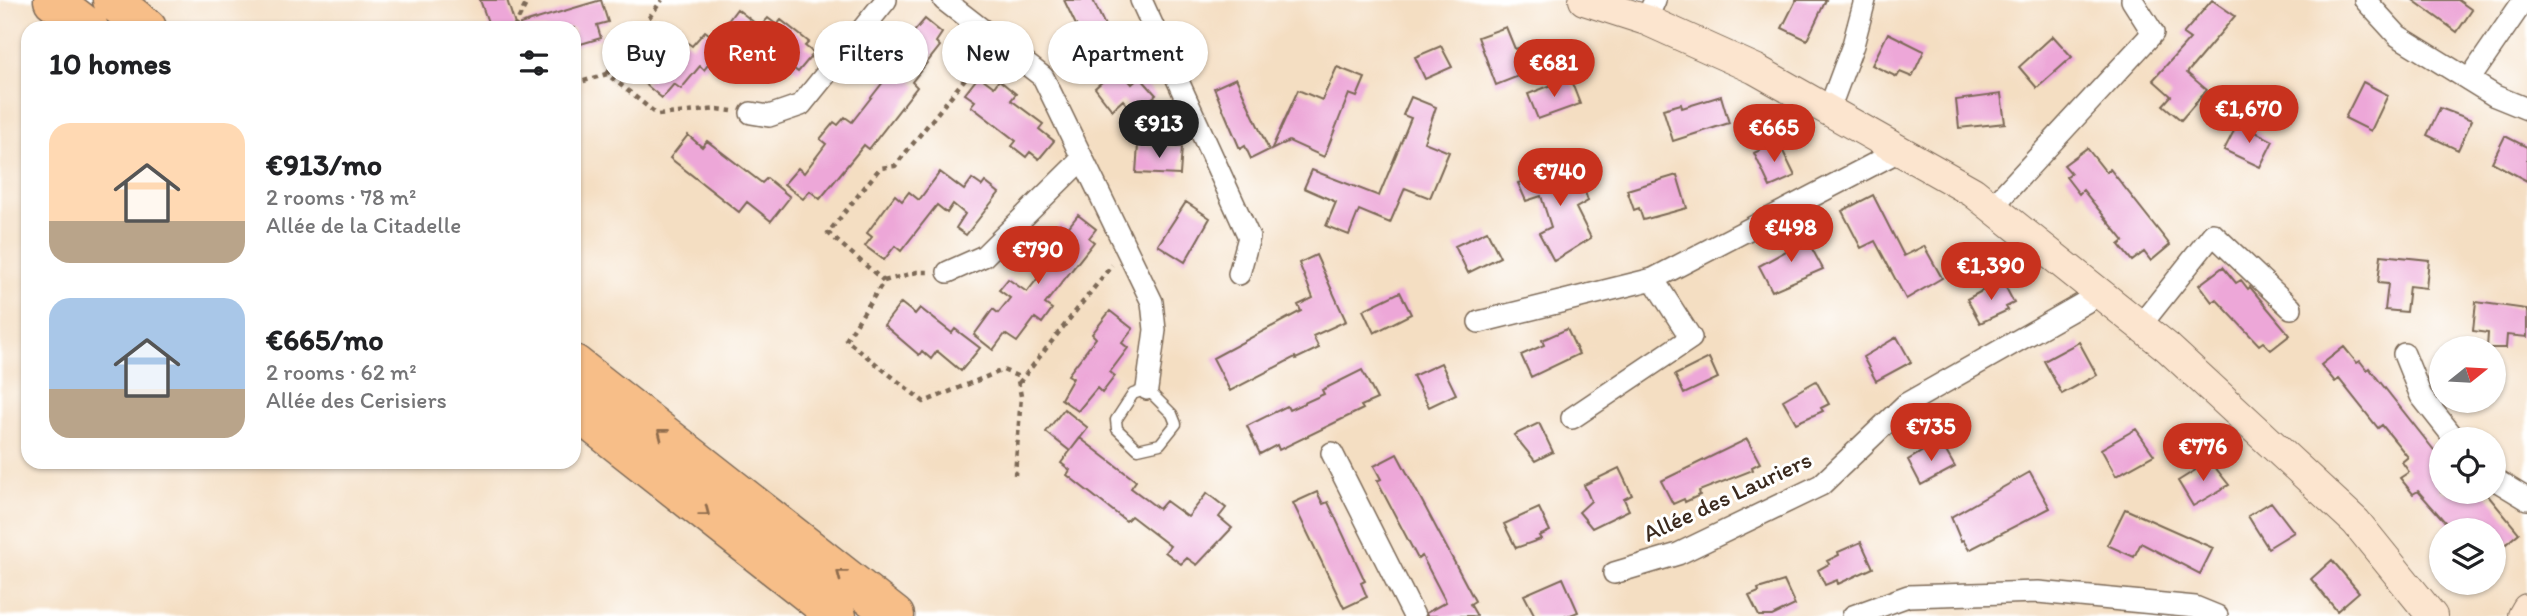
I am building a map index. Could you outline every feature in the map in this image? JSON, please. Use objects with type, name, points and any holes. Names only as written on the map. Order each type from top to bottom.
[{"type":"highway","points":[[53,0],[80,21]]},
{"type":"highway","points":[[112,0],[138,21]]},
{"type":"highway","points":[[581,370],[894,616]]},
{"type":"highway","points":[[581,415],[837,616]]},
{"type":"street","points":[[751,113],[769,116],[801,105],[886,0]]},
{"type":"street","points":[[944,0],[971,21]]},
{"type":"street","points":[[1142,0],[1249,237],[1239,274]]},
{"type":"street","points":[[1828,112],[1853,45],[1865,0]]},
{"type":"street","points":[[1992,207],[2153,33],[2132,0]]},
{"type":"street","points":[[2365,0],[2398,36],[2494,96],[2527,109]]},
{"type":"street","points":[[2469,80],[2524,0]]},
{"type":"street","points":[[1589,1],[1651,10],[1899,152],[1973,191],[2140,326],[2356,522],[2432,616]]},
{"type":"street","points":[[1034,70],[1043,77],[1152,302],[1154,330],[1147,389]]},
{"type":"street","points":[[1479,322],[1653,279],[1899,152]]},
{"type":"street","points":[[948,272],[984,256],[1083,159]]},
{"type":"street","points":[[2140,326],[2213,234],[2291,308]]},
{"type":"street","points":[[1572,418],[1691,338],[1653,279]]},
{"type":"street","name":"Allée des Lauriers","points":[[1614,573],[1678,554],[1821,485],[1906,404],[2100,294]]},
{"type":"street","points":[[2404,354],[2421,396],[2446,427]]},
{"type":"street","points":[[1332,453],[1414,616]]},
{"type":"street","points":[[2506,486],[2527,499]]},
{"type":"street","points":[[1853,616],[1908,596],[2038,592],[2195,607],[2217,616]]},
{"type":"street","points":[[2523,616],[2527,609]]},
{"type":"lane","points":[[1147,389],[1172,414],[1176,424],[1160,444],[1138,449],[1117,429],[1116,420],[1133,394],[1147,389]]},
{"type":"path","points":[[518,21],[528,0]]},
{"type":"path","points":[[646,21],[662,0]]},
{"type":"path","points":[[581,82],[602,76]]},
{"type":"path","points":[[619,84],[658,115],[717,108],[751,113]]},
{"type":"path","points":[[884,281],[828,233],[880,168],[895,166],[960,84]]},
{"type":"path","points":[[1018,383],[1126,248]]},
{"type":"path","points":[[948,272],[917,272],[884,281],[846,340],[924,402],[1003,370],[1017,376],[1021,396],[1015,475]]},
{"type":"building","points":[[480,0],[507,0],[514,21],[488,21]]},
{"type":"building","points":[[601,0],[608,21],[597,25],[601,38],[581,44],[581,21],[530,21]]},
{"type":"building","points":[[1064,0],[1093,0],[1103,21],[1074,21]]},
{"type":"building","points":[[1796,0],[1826,0],[1807,40],[1782,28]]},
{"type":"building","points":[[2212,0],[2235,16],[2187,73],[2207,90],[2181,120],[2163,105],[2171,96],[2153,80],[2190,39],[2183,34]]},
{"type":"building","points":[[2413,0],[2458,0],[2472,10],[2457,32]]},
{"type":"building","points":[[737,9],[752,21],[728,21]]},
{"type":"building","points":[[928,21],[942,33],[936,42],[940,46],[928,61]]},
{"type":"building","points":[[1506,27],[1515,49],[1525,46],[1534,70],[1496,85],[1478,37]]},
{"type":"building","points":[[704,32],[704,70],[700,66],[690,78],[690,45],[692,46]]},
{"type":"building","points":[[1888,33],[1924,51],[1912,77],[1900,72],[1897,77],[1872,65]]},
{"type":"building","points":[[800,35],[809,42],[805,46],[814,53],[800,70]]},
{"type":"building","points":[[2053,36],[2072,57],[2037,88],[2019,67]]},
{"type":"building","points":[[1441,46],[1452,67],[1425,79],[1415,57]]},
{"type":"building","points":[[1337,67],[1365,78],[1357,97],[1349,94],[1324,157],[1289,141],[1271,150],[1298,90],[1322,100]]},
{"type":"building","points":[[1236,78],[1269,150],[1251,159],[1245,146],[1240,149],[1214,88]]},
{"type":"building","points":[[1570,78],[1580,104],[1538,119],[1528,94]]},
{"type":"building","points":[[2363,82],[2388,95],[2371,131],[2345,118]]},
{"type":"building","points":[[645,84],[674,84],[662,98]]},
{"type":"building","points":[[882,84],[914,84],[917,87],[869,149],[864,145],[820,199],[810,191],[803,199],[784,184],[798,168],[804,173],[826,144],[820,139],[834,122],[838,125],[845,117],[852,122]]},
{"type":"building","points":[[973,84],[990,84],[994,87],[996,84],[1004,84],[1016,94],[1011,100],[1043,124],[1039,129],[1054,141],[1039,159],[1030,152],[1026,157],[1012,146],[1016,141],[971,106],[975,101],[965,94]]},
{"type":"building","points":[[1100,84],[1146,84],[1156,95],[1134,113],[1123,100],[1112,110],[1095,88]]},
{"type":"building","points":[[2001,94],[2005,123],[1959,128],[1956,100]]},
{"type":"building","points":[[1721,96],[1729,123],[1673,141],[1663,109],[1681,104],[1682,108]]},
{"type":"building","points":[[1411,97],[1436,107],[1424,142],[1449,152],[1430,198],[1405,188],[1390,223],[1359,210],[1349,235],[1326,226],[1336,202],[1304,188],[1312,170],[1379,196],[1411,118],[1403,115]]},
{"type":"building","points":[[2440,108],[2472,120],[2458,150],[2427,135]]},
{"type":"building","points":[[2238,123],[2273,141],[2260,167],[2224,150]]},
{"type":"building","points":[[688,135],[702,147],[707,141],[762,183],[767,178],[790,197],[771,221],[747,202],[739,212],[670,158]]},
{"type":"building","points":[[2505,136],[2527,147],[2527,181],[2492,162]]},
{"type":"building","points":[[1778,141],[1795,176],[1770,187],[1754,153]]},
{"type":"building","points":[[1138,145],[1182,147],[1180,175],[1136,173]]},
{"type":"building","points":[[2087,148],[2106,172],[2110,169],[2170,245],[2151,261],[2144,252],[2132,261],[2119,245],[2124,241],[2083,190],[2079,194],[2066,177],[2071,173],[2064,165]]},
{"type":"building","points":[[1576,164],[1588,201],[1576,208],[1591,238],[1554,261],[1539,233],[1551,227],[1541,196],[1526,201],[1518,183]]},
{"type":"building","points":[[940,172],[964,190],[972,179],[982,186],[985,182],[999,193],[966,235],[956,228],[965,214],[953,204],[947,213],[937,205],[901,251],[895,246],[884,260],[865,246],[872,237],[867,233],[895,195],[902,201],[909,192],[919,200]]},
{"type":"building","points":[[1677,175],[1687,208],[1643,220],[1639,208],[1634,210],[1627,190]]},
{"type":"building","points":[[1873,195],[1904,256],[1924,246],[1942,278],[1906,299],[1875,241],[1861,248],[1842,211]]},
{"type":"building","points":[[1186,202],[1210,218],[1185,262],[1158,245]]},
{"type":"building","points":[[1078,215],[1096,229],[1089,238],[1094,242],[1045,304],[1052,309],[1042,323],[1035,318],[1017,342],[1005,334],[993,350],[974,335],[993,309],[998,313],[1010,298],[999,290],[1008,279],[1027,292],[1048,265],[1042,260],[1053,246],[1047,242],[1060,224],[1067,229]]},
{"type":"building","points":[[1487,231],[1500,257],[1468,273],[1455,246]]},
{"type":"building","points":[[1804,234],[1823,269],[1772,291],[1759,266],[1788,250],[1785,244]]},
{"type":"building","points":[[1316,255],[1346,321],[1313,336],[1319,348],[1296,359],[1295,357],[1230,391],[1213,358],[1301,311],[1298,305],[1313,298],[1299,263]]},
{"type":"building","points":[[2381,255],[2429,260],[2426,288],[2409,286],[2406,312],[2385,310],[2388,284],[2378,283]]},
{"type":"building","points":[[2223,267],[2236,283],[2241,280],[2248,289],[2250,287],[2290,335],[2271,350],[2263,342],[2259,345],[2216,299],[2212,302],[2199,285]]},
{"type":"building","points":[[2002,280],[2014,303],[2006,307],[2008,310],[1980,323],[1967,299]]},
{"type":"building","points":[[1400,292],[1411,314],[1374,333],[1363,310]]},
{"type":"building","points":[[2476,302],[2527,309],[2527,337],[2507,335],[2506,348],[2506,336],[2488,336],[2488,333],[2473,331]]},
{"type":"building","points":[[901,303],[915,314],[920,308],[952,333],[955,329],[980,348],[961,371],[937,351],[931,359],[922,351],[919,355],[884,325]]},
{"type":"building","points":[[1110,311],[1133,329],[1122,343],[1128,348],[1110,372],[1115,376],[1102,393],[1097,388],[1078,411],[1061,399],[1073,378],[1068,375],[1096,338],[1092,334]]},
{"type":"building","points":[[1567,329],[1579,354],[1531,377],[1521,355],[1544,345],[1542,340]]},
{"type":"building","points":[[1897,337],[1911,362],[1876,381],[1863,357]]},
{"type":"building","points":[[2079,342],[2097,375],[2062,394],[2044,361]]},
{"type":"building","points":[[2344,347],[2357,363],[2360,361],[2367,370],[2369,368],[2429,444],[2429,504],[2418,491],[2413,494],[2400,478],[2409,472],[2402,462],[2408,457],[2382,425],[2378,428],[2339,379],[2335,382],[2321,365]]},
{"type":"building","points":[[1709,358],[1718,378],[1684,394],[1675,375]]},
{"type":"building","points":[[1441,363],[1456,394],[1429,407],[1413,376]]},
{"type":"building","points":[[1362,370],[1377,399],[1361,406],[1363,409],[1279,450],[1277,445],[1260,454],[1247,426],[1287,406],[1289,410],[1324,394],[1322,390]]},
{"type":"building","points":[[1816,381],[1829,404],[1821,408],[1823,411],[1796,423],[1783,400]]},
{"type":"building","points":[[1064,409],[1088,428],[1070,451],[1046,432]]},
{"type":"building","points":[[1539,423],[1553,452],[1535,461],[1514,435]]},
{"type":"building","points":[[2136,429],[2154,455],[2116,476],[2101,449]]},
{"type":"building","points":[[1080,438],[1136,481],[1131,488],[1159,509],[1166,501],[1188,517],[1207,493],[1226,508],[1219,517],[1232,528],[1197,565],[1187,558],[1181,564],[1165,552],[1170,546],[1131,516],[1126,521],[1067,475],[1070,470],[1061,463]]},
{"type":"building","points":[[1747,439],[1760,463],[1752,467],[1753,470],[1699,491],[1700,495],[1685,502],[1684,499],[1673,504],[1661,481]]},
{"type":"building","points":[[1940,441],[1955,467],[1921,485],[1908,460]]},
{"type":"building","points":[[1397,454],[1475,601],[1470,604],[1477,616],[1427,616],[1426,613],[1446,602],[1422,556],[1418,559],[1377,481],[1381,479],[1374,466]]},
{"type":"building","points":[[2210,461],[2229,485],[2193,506],[2178,481]]},
{"type":"building","points":[[1619,468],[1632,495],[1624,499],[1629,510],[1592,528],[1579,512],[1591,501],[1584,485]]},
{"type":"building","points":[[2030,472],[2050,508],[1969,550],[1963,540],[1961,541],[1951,517]]},
{"type":"building","points":[[1317,492],[1323,504],[1328,502],[1365,581],[1361,583],[1367,597],[1344,608],[1293,503]]},
{"type":"building","points":[[2271,502],[2294,532],[2268,548],[2248,516]]},
{"type":"building","points":[[2429,504],[2495,504],[2519,533],[2506,544],[2506,518],[2442,518]]},
{"type":"building","points":[[1539,508],[1550,531],[1539,536],[1541,539],[1516,548],[1504,524]]},
{"type":"building","points":[[2125,509],[2213,548],[2200,574],[2141,543],[2134,557],[2107,545]]},
{"type":"building","points":[[1861,542],[1873,568],[1838,584],[1837,580],[1825,585],[1818,570],[1839,555],[1838,552]]},
{"type":"building","points":[[2332,560],[2359,592],[2337,611],[2311,579]]},
{"type":"building","points":[[1563,578],[1578,612],[1568,616],[1535,616],[1524,595]]},
{"type":"building","points":[[1784,581],[1795,605],[1772,616],[1759,616],[1749,596],[1759,592],[1758,589]]}]
